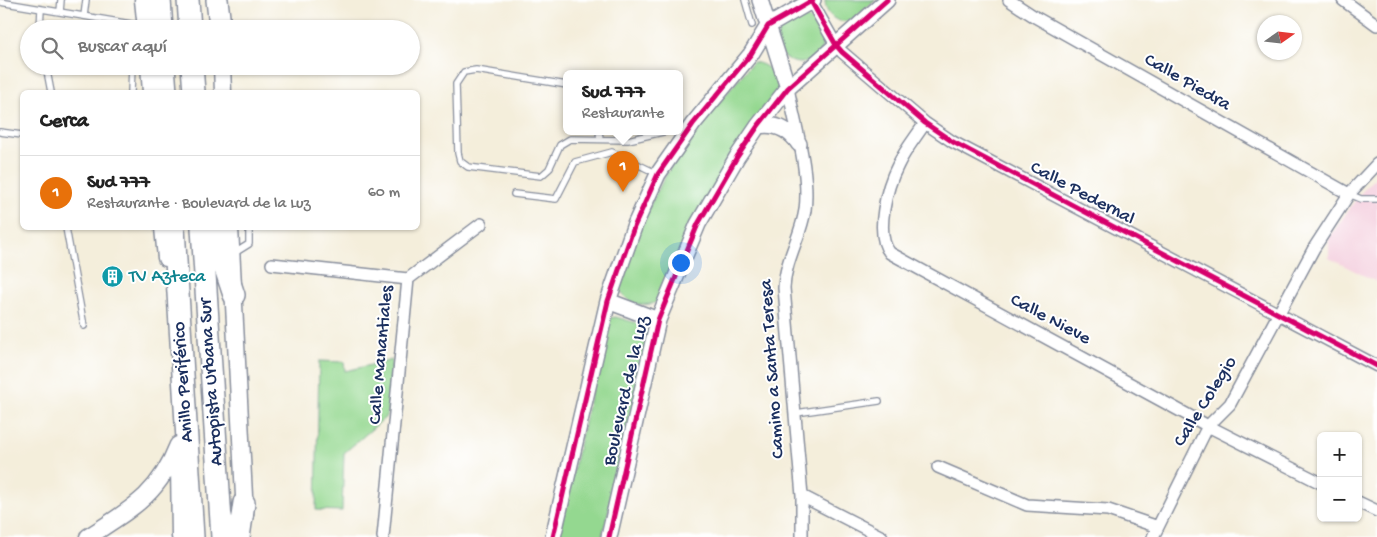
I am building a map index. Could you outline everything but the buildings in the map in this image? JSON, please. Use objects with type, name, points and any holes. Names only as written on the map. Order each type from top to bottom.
[{"type":"highway","points":[[154,20],[160,0]]},
{"type":"highway","points":[[176,0],[177,20]]},
{"type":"highway","points":[[198,20],[208,8]]},
{"type":"highway","points":[[181,75],[182,90]]},
{"type":"highway","points":[[193,75],[194,90]]},
{"type":"highway","points":[[206,75],[207,90]]},
{"type":"highway","points":[[151,77],[164,90]]},
{"type":"highway","name":"Anillo Periférico","points":[[174,230],[193,537]]},
{"type":"highway","name":"Autopista Urbana Sur","points":[[190,230],[207,537]]},
{"type":"highway","points":[[215,230],[234,295]]},
{"type":"highway","name":"Anillo Periférico","points":[[215,230],[231,537]]},
{"type":"highway","name":"Autopista Urbana Sur","points":[[215,230],[222,537]]},
{"type":"highway","points":[[179,492],[188,537]]},
{"type":"highway","points":[[239,537],[244,503]]},
{"type":"main road","points":[[143,0],[149,20]]},
{"type":"main road","points":[[222,75],[223,90]]},
{"type":"main road","points":[[163,230],[178,445],[180,537]]},
{"type":"main road","points":[[216,230],[232,254],[247,537]]},
{"type":"main road","points":[[88,537],[136,506],[156,486],[168,469],[178,445]]},
{"type":"street","name":"Camino a Santa Teresa","points":[[760,0],[788,88],[805,190],[805,210],[786,269],[784,288],[796,413],[802,496],[802,537]]},
{"type":"street","name":"Boulevard de la Luz","points":[[608,537],[658,320],[698,224],[724,178],[758,126],[788,88],[887,0]]},
{"type":"street","name":"Calle Piedra","points":[[1009,0],[1035,18],[1349,194]]},
{"type":"street","points":[[1344,0],[1377,25]]},
{"type":"street","name":"Boulevard de la Luz","points":[[686,126],[737,73],[768,26],[812,1]]},
{"type":"street","name":"Calle Pedernal","points":[[812,1],[836,45],[925,123],[968,150],[1377,366]]},
{"type":"street","name":"Calle Nieve","points":[[925,123],[898,164],[889,189],[882,236],[884,245],[890,253],[1208,426],[1317,481]]},
{"type":"street","points":[[758,126],[771,125],[783,129],[798,144]]},
{"type":"street","name":"Boulevard de la Luz","points":[[553,537],[608,301],[634,227],[658,174],[681,135]]},
{"type":"street","name":"Calle Colegio","points":[[1155,532],[1208,426],[1230,404],[1314,248],[1349,194],[1377,164]]},
{"type":"street","points":[[408,279],[481,224]]},
{"type":"street","name":"Calle Manantiales","points":[[272,264],[408,279],[383,537]]},
{"type":"street","points":[[608,301],[658,320]]},
{"type":"street","points":[[938,467],[1027,505],[1108,510],[1155,532]]},
{"type":"street","points":[[802,496],[882,537]]},
{"type":"street","points":[[1362,504],[1377,511]]},
{"type":"lane","points":[[60,12],[61,0]]},
{"type":"lane","points":[[84,16],[86,0]]},
{"type":"lane","points":[[745,0],[752,26]]},
{"type":"lane","points":[[0,2],[18,2],[41,9],[106,20]]},
{"type":"lane","points":[[40,20],[41,9]]},
{"type":"lane","points":[[563,84],[476,70],[464,72],[456,84],[458,153],[460,162],[468,167],[542,176],[549,169],[557,150],[564,141],[575,138],[628,140],[650,135]]},
{"type":"lane","points":[[48,75],[52,90]]},
{"type":"lane","points":[[132,75],[132,90]]},
{"type":"lane","points":[[0,132],[20,135]]},
{"type":"lane","points":[[600,135],[600,139]]},
{"type":"lane","points":[[514,194],[556,199],[575,162],[612,152],[658,174]]},
{"type":"lane","points":[[1349,194],[1361,199],[1376,198]]},
{"type":"lane","points":[[66,230],[84,326]]},
{"type":"lane","points":[[232,254],[250,244],[249,230]]},
{"type":"lane","points":[[796,413],[879,401]]},
{"type":"shaded area","points":[[1377,176],[1377,282],[1329,258],[1329,238],[1359,195]]},
{"type":"green space","points":[[825,0],[876,0],[852,21],[847,22],[833,18],[827,10]]},
{"type":"green space","points":[[800,17],[813,21],[819,27],[823,40],[819,53],[813,59],[800,63],[787,59],[781,53],[777,40],[781,27],[787,21]]},
{"type":"green space","points":[[753,62],[764,65],[772,71],[777,80],[779,91],[659,301],[641,305],[630,301],[621,293],[618,287],[639,230],[659,188],[685,145]]},
{"type":"green space","points":[[616,317],[637,323],[652,335],[602,537],[558,537],[608,318]]},
{"type":"green space","points":[[392,360],[387,416],[344,453],[342,511],[316,510],[319,361],[344,362],[345,371]]},
{"type":"cycle path","points":[[553,537],[608,301],[634,227],[658,174],[693,124],[751,54],[768,26],[813,0]]},
{"type":"cycle path","points":[[609,537],[658,320],[698,224],[737,157],[758,126],[788,88],[887,0]]},
{"type":"cycle path","points":[[811,1],[842,52],[925,123],[953,142],[1377,366]]},
{"type":"place","name":"Sud 777","points":[[623,192]]},
{"type":"place","name":"TV Azteca","points":[[113,277]]}]
